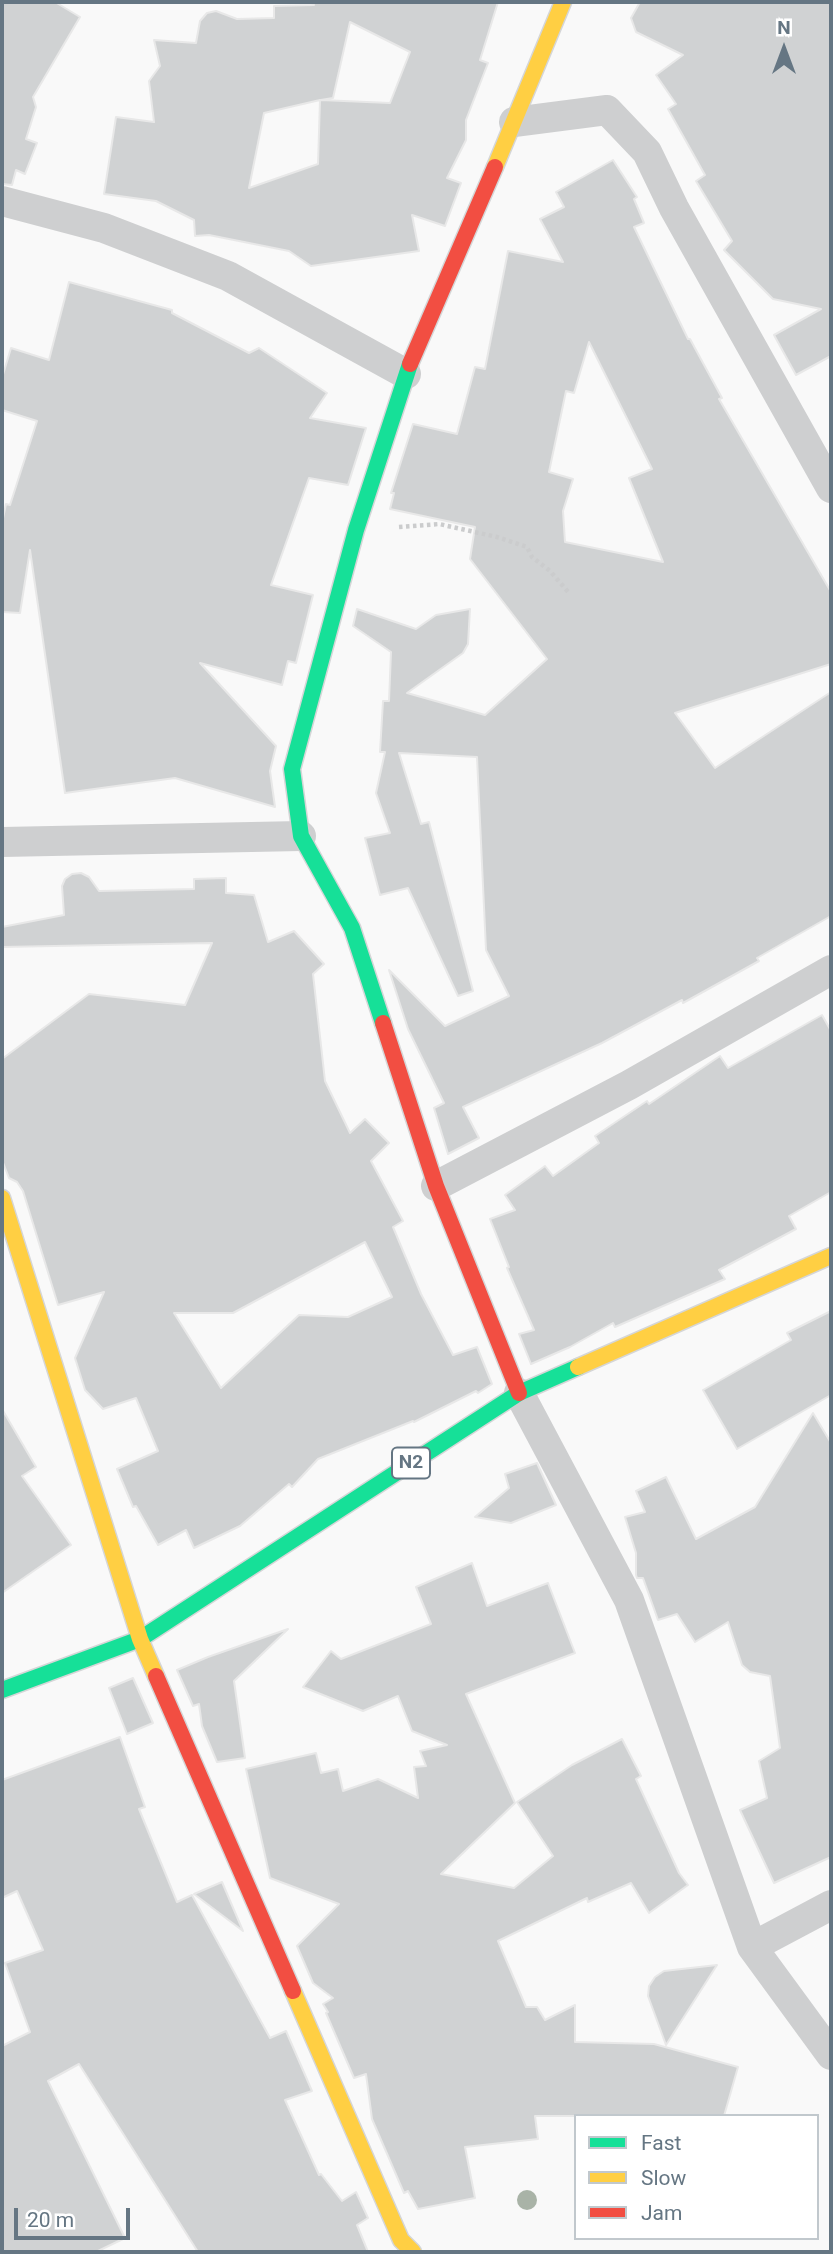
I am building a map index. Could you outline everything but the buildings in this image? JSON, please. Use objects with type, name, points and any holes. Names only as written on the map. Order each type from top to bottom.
[{"type":"main road","points":[[519,1393],[436,1186],[352,928],[300,836],[292,769],[356,530],[406,373],[563,2]]},
{"type":"main road","points":[[2,1198],[140,1639],[401,2240],[413,2252]]},
{"type":"main road","name":"N2","points":[[2,1690],[140,1639],[519,1393],[831,1256]]},
{"type":"street","points":[[514,122],[607,110],[647,152],[674,208],[831,488]]},
{"type":"street","points":[[2,201],[104,228],[228,276],[406,373]]},
{"type":"street","points":[[2,842],[300,836]]},
{"type":"street","points":[[436,1186],[629,1085],[831,970]]},
{"type":"street","points":[[519,1393],[629,1600],[752,1947],[831,2055]]},
{"type":"street","points":[[752,1947],[831,1905]]},
{"type":"path","points":[[356,530],[439,524],[497,537],[527,547],[533,557],[550,571],[569,593]]},
{"type":"traffic: fast","points":[[383,1023],[352,928],[301,836],[292,769],[356,530],[410,364]]},
{"type":"traffic: fast","points":[[2,1690],[140,1639],[519,1393],[578,1367]]},
{"type":"traffic: slow","points":[[495,167],[563,2]]},
{"type":"traffic: slow","points":[[2,1198],[140,1639],[156,1676]]},
{"type":"traffic: slow","points":[[578,1367],[831,1256]]},
{"type":"traffic: slow","points":[[293,1991],[401,2240],[413,2252]]},
{"type":"traffic: jam","points":[[410,364],[495,167]]},
{"type":"traffic: jam","points":[[383,1023],[436,1186],[519,1393]]},
{"type":"traffic: jam","points":[[156,1676],[293,1991]]}]
